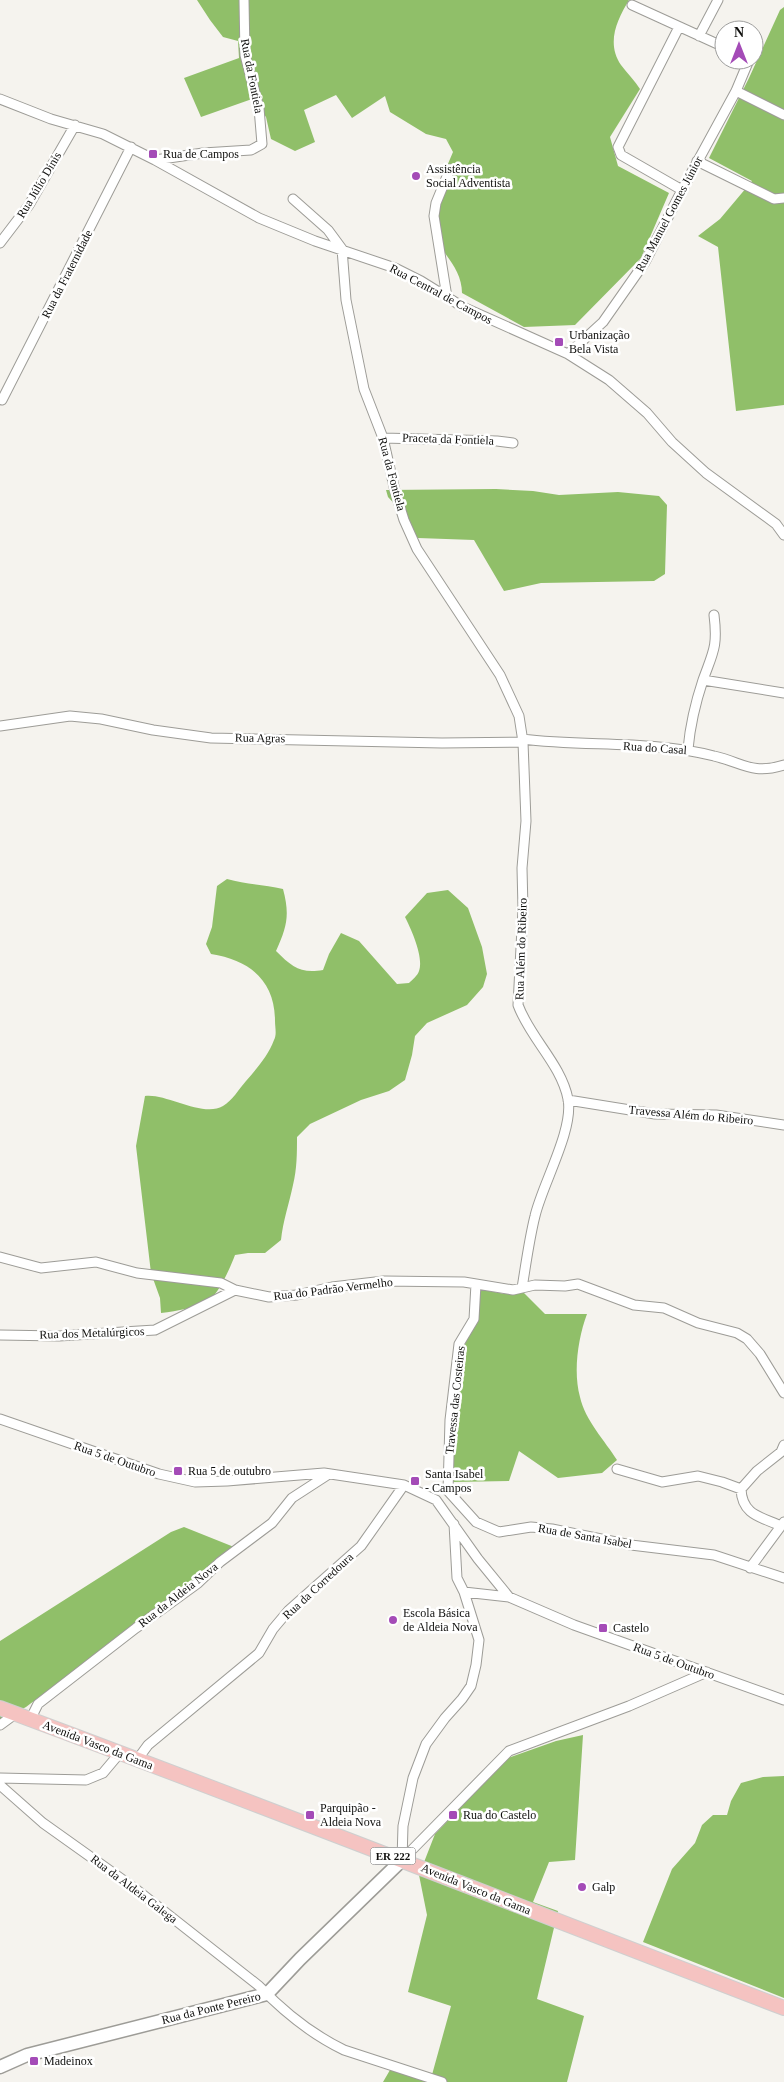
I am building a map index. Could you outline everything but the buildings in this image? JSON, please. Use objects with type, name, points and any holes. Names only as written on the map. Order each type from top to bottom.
[{"type":"main road","name":"Avenida Vasco da Gama","points":[[0,1708],[402,1860],[784,2008]]},
{"type":"street","name":"Rua da Fontiela","points":[[155,160],[204,153],[256,149],[262,144],[259,108],[245,55],[244,0]]},
{"type":"street","points":[[699,36],[718,0]]},
{"type":"street","points":[[632,5],[714,43]]},
{"type":"street","points":[[679,27],[618,147],[621,155],[682,190]]},
{"type":"street","name":"Rua Manuel Gomes Júnior","points":[[568,354],[604,322],[645,262],[697,160],[736,91],[745,70]]},
{"type":"street","points":[[736,91],[784,116]]},
{"type":"street","name":"Rua Central de Campos","points":[[0,99],[51,119],[103,134],[155,160],[258,218],[315,241],[395,268],[421,281],[463,307],[508,329],[568,354],[609,380],[647,413],[672,442],[706,473],[776,524],[783,534]]},
{"type":"street","name":"Rua Júlio Dinis","points":[[0,243],[30,205],[75,125]]},
{"type":"street","name":"Rua da Fraternidade","points":[[2,400],[131,147]]},
{"type":"street","points":[[697,160],[774,199],[784,198]]},
{"type":"street","points":[[446,297],[434,216],[436,203],[450,169]]},
{"type":"street","points":[[293,199],[328,230],[342,249]]},
{"type":"street","name":"Rua da Fontiela","points":[[342,249],[346,300],[364,389],[383,438],[395,491],[404,520],[418,549],[500,676],[519,716],[522,740]]},
{"type":"street","name":"Praceta da Fontiela","points":[[383,438],[513,443]]},
{"type":"street","points":[[783,534],[784,523]]},
{"type":"street","points":[[688,749],[703,680],[713,656],[716,635],[714,615]]},
{"type":"street","points":[[703,680],[784,693]]},
{"type":"street","name":"Rua Agras","points":[[0,726],[70,716],[101,719],[153,730],[211,738],[442,743],[522,740]]},
{"type":"street","name":"Rua do Casal","points":[[522,740],[688,749],[756,770],[784,765]]},
{"type":"street","name":"Rua Além do Ribeiro","points":[[522,740],[526,821],[522,868],[518,1005],[523,1017],[563,1083],[568,1100],[567,1120],[562,1139],[535,1215],[522,1288]]},
{"type":"street","name":"Travessa Além do Ribeiro","points":[[568,1100],[655,1114],[716,1114],[784,1125]]},
{"type":"street","name":"Rua do Padrão Vermelho","points":[[0,1257],[41,1268],[96,1262],[137,1273],[221,1283],[235,1290],[269,1297],[297,1295],[332,1286],[384,1281],[464,1282],[513,1290],[535,1285],[565,1286],[578,1284],[634,1305],[664,1308],[698,1323],[737,1333],[747,1339],[760,1354],[784,1393]]},
{"type":"street","name":"Travessa das Costeiras","points":[[448,1491],[450,1420],[459,1344],[474,1319],[476,1284]]},
{"type":"street","name":"Rua dos Metalúrgicos","points":[[0,1335],[59,1336],[156,1330],[235,1290]]},
{"type":"street","name":"Rua 5 de Outubro","points":[[0,1419],[158,1474],[195,1482],[329,1474],[404,1486],[436,1500],[478,1559],[510,1598]]},
{"type":"street","points":[[750,1568],[782,1524],[748,1511],[742,1500],[742,1490],[757,1471],[781,1452],[784,1445]]},
{"type":"street","points":[[617,1469],[662,1482],[698,1476],[722,1482],[742,1490]]},
{"type":"street","name":"Rua da Aldeia Nova","points":[[30,1720],[38,1704],[136,1628],[198,1583],[220,1562],[272,1523],[292,1498],[329,1474]]},
{"type":"street","name":"Rua da Corredoura","points":[[137,1760],[148,1745],[259,1653],[273,1629],[289,1610],[361,1546],[404,1486]]},
{"type":"street","points":[[436,1500],[448,1491]]},
{"type":"street","name":"Rua de Santa Isabel","points":[[448,1491],[476,1522],[499,1532],[532,1527],[552,1529],[631,1545],[714,1556],[784,1578]]},
{"type":"street","points":[[402,1860],[405,1816],[413,1778],[426,1744],[471,1686],[479,1640],[464,1592],[456,1578],[454,1524]]},
{"type":"street","name":"Rua 5 de Outubro","points":[[464,1592],[510,1598],[574,1625],[784,1700]]},
{"type":"street","points":[[402,1860],[509,1750],[629,1706],[706,1672]]},
{"type":"street","points":[[0,1725],[15,1714]]},
{"type":"street","points":[[0,1778],[86,1780],[103,1773],[119,1754]]},
{"type":"street","name":"Rua da Aldeia Galega","points":[[0,1785],[43,1823],[137,1890],[259,1986],[273,2001],[329,2043],[344,2050],[442,2082]]},
{"type":"street","name":"Rua da Ponte Pereiro","points":[[0,2067],[26,2055],[267,1994],[300,1959],[402,1860]]},
{"type":"green space","points":[[197,0],[629,0],[617,24],[614,48],[621,65],[640,89],[610,137],[618,166],[669,193],[641,258],[575,325],[524,327],[462,293],[456,271],[434,238],[439,185],[453,152],[446,139],[426,134],[390,112],[385,96],[352,118],[336,95],[304,110],[315,142],[295,151],[271,139],[266,117],[252,99],[201,117],[184,78],[239,58],[238,41],[223,37]]},
{"type":"green space","points":[[784,7],[784,405],[736,411],[718,247],[698,236],[720,219],[752,181],[709,158],[753,70],[764,70],[764,45],[780,10]]},
{"type":"green space","points":[[496,489],[533,491],[559,495],[618,492],[659,496],[667,505],[665,574],[654,581],[541,583],[504,591],[474,540],[418,538],[410,531],[401,511],[388,497],[386,490]]},
{"type":"green space","points":[[227,879],[283,889],[287,914],[283,935],[276,951],[292,965],[309,971],[323,970],[329,954],[341,933],[359,941],[397,984],[409,983],[419,971],[420,965],[416,943],[405,917],[427,893],[448,890],[468,908],[482,947],[487,974],[483,987],[467,1005],[427,1023],[415,1036],[405,1080],[389,1091],[361,1100],[310,1124],[297,1137],[295,1173],[281,1240],[265,1253],[235,1255],[221,1285],[210,1299],[186,1309],[161,1313],[160,1298],[151,1273],[136,1146],[145,1096],[154,1096],[205,1109],[215,1109],[223,1106],[262,1062],[272,1046],[276,1031],[274,1007],[270,994],[258,975],[237,961],[211,954],[206,944],[212,927],[217,886]]},
{"type":"green space","points":[[474,1288],[505,1294],[521,1290],[545,1314],[587,1314],[577,1355],[578,1387],[586,1414],[617,1460],[602,1473],[558,1478],[519,1451],[509,1481],[452,1482],[460,1376]]},
{"type":"green space","points":[[184,1527],[234,1547],[26,1707],[0,1721],[0,1641],[171,1532]]},
{"type":"green space","points":[[583,1735],[575,1860],[549,1862],[533,1902],[558,1911],[537,1999],[584,2016],[567,2082],[430,2082],[451,2006],[408,1992],[427,1915],[419,1875],[435,1834],[508,1758],[556,1741]]},
{"type":"green space","points":[[784,1776],[784,1998],[643,1942],[672,1869],[695,1843],[702,1825],[713,1815],[727,1815],[731,1801],[741,1783],[763,1777]]},
{"type":"green space","points":[[390,2070],[430,2082],[383,2082]]},
{"type":"place","name":"Rua de Campos","points":[[153,154]]},
{"type":"place","name":"Assistência Social Adventista","points":[[416,176]]},
{"type":"place","name":"Urbanização Bela Vista","points":[[559,342]]},
{"type":"place","name":"Rua 5 de outubro","points":[[178,1471]]},
{"type":"place","name":"Santa Isabel - Campos","points":[[415,1481]]},
{"type":"place","name":"Escola Básica de Aldeia Nova","points":[[393,1620]]},
{"type":"place","name":"Castelo","points":[[603,1628]]},
{"type":"place","name":"Parquipão - Aldeia Nova","points":[[310,1815]]},
{"type":"place","name":"Rua do Castelo","points":[[453,1815]]},
{"type":"place","name":"Galp","points":[[582,1887]]},
{"type":"place","name":"Madeinox","points":[[34,2061]]}]
